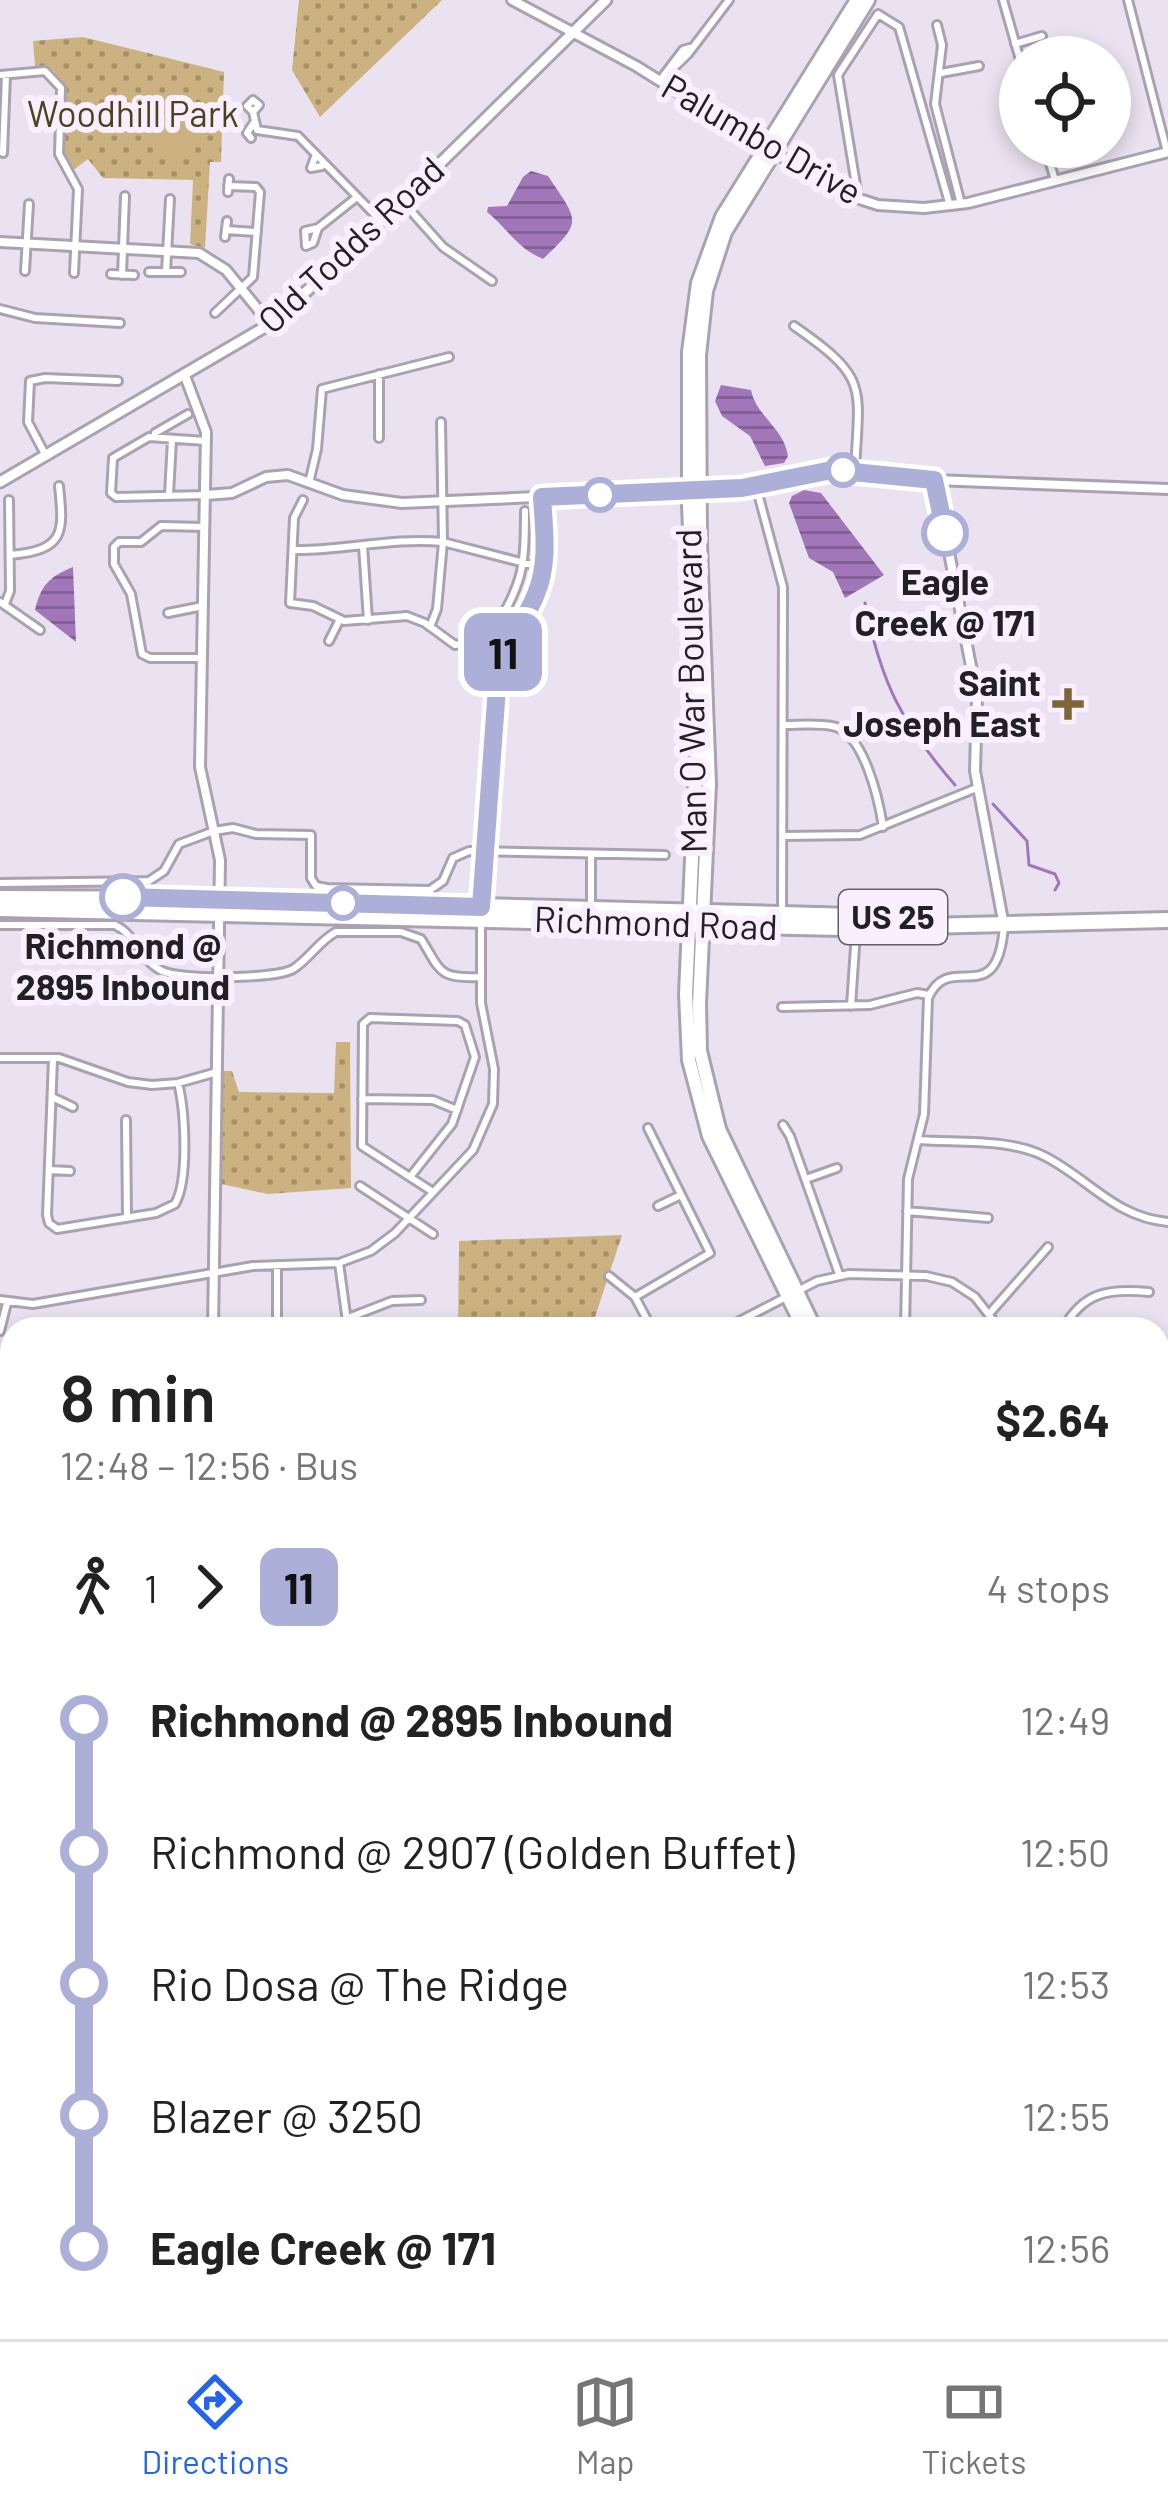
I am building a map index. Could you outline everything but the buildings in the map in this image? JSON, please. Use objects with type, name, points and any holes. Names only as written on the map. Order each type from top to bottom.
[{"type":"highway","name":"Richmond Road","points":[[0,898],[54,889],[218,905]]},
{"type":"highway","name":"Richmond Road","points":[[0,909],[218,905],[1004,922]]},
{"type":"highway","name":"Richmond Road","points":[[482,913],[592,910],[858,933],[1168,916]]},
{"type":"main road","name":"Old Todds Road","points":[[0,482],[270,324],[606,0]]},
{"type":"main road","name":"Man O War Boulevard","points":[[800,1317],[729,1153],[709,1094],[699,1027],[697,918],[710,784],[694,490],[699,355],[706,291],[725,232],[767,150],[857,0]]},
{"type":"main road","name":"Man O War Boulevard","points":[[767,150],[868,0]]},
{"type":"main road","name":"Man O War Boulevard","points":[[792,1292],[808,1317]]},
{"type":"street","name":"Palumbo Drive","points":[[512,0],[574,31],[854,198],[903,208],[950,206],[1168,152]]},
{"type":"street","points":[[660,81],[729,0]]},
{"type":"street","points":[[1003,0],[1013,36]]},
{"type":"street","points":[[1128,0],[1168,152]]},
{"type":"street","points":[[854,198],[857,191],[838,75],[878,14],[899,27],[950,206]]},
{"type":"street","points":[[937,25],[942,45],[935,104],[961,204]]},
{"type":"street","points":[[940,73],[979,66]]},
{"type":"street","points":[[3,153],[3,75],[40,70],[51,74],[59,82],[59,154],[78,189],[74,273]]},
{"type":"street","points":[[253,112],[253,124],[261,132],[295,135],[382,221]]},
{"type":"street","points":[[1051,168],[1055,180]]},
{"type":"street","points":[[215,313],[243,290],[254,272],[258,189],[228,186]]},
{"type":"street","points":[[122,274],[125,196]]},
{"type":"street","points":[[318,228],[357,197]]},
{"type":"street","points":[[166,272],[170,199]]},
{"type":"street","points":[[402,201],[443,247],[492,281]]},
{"type":"street","points":[[25,271],[28,204]]},
{"type":"street","points":[[226,229],[256,232]]},
{"type":"street","points":[[0,242],[168,250],[213,259],[270,324]]},
{"type":"street","points":[[149,272],[181,272]]},
{"type":"street","points":[[111,274],[134,275]]},
{"type":"street","points":[[0,310],[34,318],[120,323]]},
{"type":"street","points":[[794,326],[839,359],[854,378],[860,408],[855,471]]},
{"type":"street","points":[[309,483],[322,389],[448,357]]},
{"type":"street","points":[[379,374],[379,438]]},
{"type":"street","points":[[185,376],[203,416],[207,441],[201,777],[220,860],[213,1317]]},
{"type":"street","points":[[46,456],[28,422],[30,381],[118,381]]},
{"type":"street","points":[[188,414],[113,458],[111,493],[116,497],[232,493],[288,475],[382,502],[444,502],[756,486],[814,472],[855,471],[934,480],[1168,489]]},
{"type":"street","points":[[430,627],[437,609],[443,542],[441,422]]},
{"type":"street","points":[[149,437],[207,441]]},
{"type":"street","points":[[169,495],[172,439]]},
{"type":"street","points":[[782,1007],[880,1004],[931,991],[947,978],[980,975],[994,969],[1001,956],[1004,922],[974,758],[977,697],[934,480]]},
{"type":"street","points":[[10,555],[44,547],[61,532],[59,485]]},
{"type":"street","points":[[756,486],[782,574],[782,914]]},
{"type":"street","points":[[3,1302],[55,1302],[214,1273],[339,1263],[371,1251],[410,1218],[473,1150],[488,1124],[495,1086],[482,1014],[481,977],[494,707],[506,645],[537,594],[544,568],[542,497]]},
{"type":"street","points":[[8,500],[10,591],[3,603],[40,630]]},
{"type":"street","points":[[303,500],[294,518],[290,603],[314,606],[340,619],[407,616],[455,645],[490,639],[506,645]]},
{"type":"street","points":[[490,639],[521,584],[526,564],[526,511]]},
{"type":"street","points":[[202,658],[150,658],[142,653],[130,592],[114,562],[114,547],[119,542],[143,541],[160,526],[205,527]]},
{"type":"street","points":[[292,550],[443,542],[544,568]]},
{"type":"street","points":[[363,546],[368,620]]},
{"type":"street","points":[[168,613],[203,605]]},
{"type":"street","points":[[329,641],[340,619]]},
{"type":"street","points":[[783,725],[836,726],[846,732],[877,783],[883,827]]},
{"type":"street","points":[[784,836],[860,835],[979,787]]},
{"type":"street","points":[[0,883],[54,889],[148,881],[164,871],[179,844],[233,827],[256,835],[311,835],[311,878],[319,887],[430,890],[443,881],[455,856],[484,851],[665,855]]},
{"type":"street","points":[[591,854],[592,910]]},
{"type":"street","points":[[0,925],[115,925],[164,973],[218,975],[280,975],[330,934],[415,935],[446,975],[481,977]]},
{"type":"street","points":[[851,1006],[858,933]]},
{"type":"street","points":[[905,1317],[909,1168],[924,1114],[931,991]]},
{"type":"street","points":[[410,1177],[452,1124],[475,1057],[465,1025],[458,1021],[370,1018],[363,1024],[362,1146],[433,1192]]},
{"type":"street","points":[[475,1057],[492,1055]]},
{"type":"street","points":[[0,1058],[53,1058],[139,1084],[178,1083],[217,1072]]},
{"type":"street","points":[[53,1058],[47,1215],[52,1226],[65,1229],[165,1211],[181,1193],[178,1083]]},
{"type":"street","points":[[52,1097],[73,1107]]},
{"type":"street","points":[[362,1099],[433,1100],[458,1109]]},
{"type":"street","points":[[126,1120],[127,1218]]},
{"type":"street","points":[[783,1125],[838,1274]]},
{"type":"street","points":[[635,1297],[710,1253],[648,1128]]},
{"type":"street","points":[[918,1140],[1037,1153],[1120,1209],[1168,1222]]},
{"type":"street","points":[[806,1179],[837,1168]]},
{"type":"street","points":[[49,1170],[70,1171]]},
{"type":"street","points":[[360,1186],[433,1234]]},
{"type":"street","points":[[658,1206],[681,1195]]},
{"type":"street","points":[[907,1211],[988,1218]]},
{"type":"street","points":[[989,1314],[1048,1247]]},
{"type":"street","points":[[339,1263],[348,1317]]},
{"type":"street","points":[[277,1265],[277,1317]]},
{"type":"street","points":[[746,1317],[838,1274],[940,1277],[958,1284],[991,1317]]},
{"type":"street","points":[[609,1276],[635,1297],[646,1317]]},
{"type":"street","points":[[1072,1317],[1086,1298],[1099,1293],[1149,1292]]},
{"type":"street","points":[[351,1317],[392,1301],[424,1300]]},
{"type":"green space","points":[[299,0],[442,0],[320,117],[292,70]]},
{"type":"green space","name":"Woodhill Park","points":[[83,37],[224,72],[221,162],[210,162],[205,248],[190,244],[193,180],[103,178],[88,159],[72,171],[62,151],[65,91],[54,71],[35,66],[33,41]]},
{"type":"green space","points":[[184,103],[192,136],[175,165],[144,133],[144,126]]},
{"type":"green space","points":[[336,1042],[350,1042],[351,1188],[268,1194],[221,1184],[221,1071],[232,1071],[239,1092],[334,1093]]},
{"type":"green space","points":[[622,1235],[595,1317],[458,1317],[459,1241]]},
{"type":"shaded area","points":[[531,171],[548,176],[572,220],[571,228],[543,259],[519,244],[487,212],[488,207],[507,206]]},
{"type":"shaded area","points":[[721,385],[751,390],[785,446],[784,463],[765,466],[750,436],[722,416],[715,401]]},
{"type":"shaded area","points":[[804,490],[821,493],[884,575],[845,598],[833,572],[809,558],[789,503]]},
{"type":"shaded area","points":[[73,567],[76,642],[35,610],[47,583]]},
{"type":"waterway","points":[[865,603],[878,657],[896,701],[955,785]]},
{"type":"waterway","points":[[993,804],[1027,841],[1029,865],[1055,874],[1059,883],[1055,890]]},
{"type":"bus line","name":"11","points":[[123,897],[481,907],[498,674],[504,650],[542,577],[542,497],[742,488],[814,472],[855,471],[934,480],[945,533]]},
{"type":"place","name":"Eagle Creek @ 171","points":[[945,533]]},
{"type":"place","name":"Saint Joseph East","points":[[1068,704]]},
{"type":"place","name":"Richmond @ 2895 Inbound","points":[[123,897]]}]
